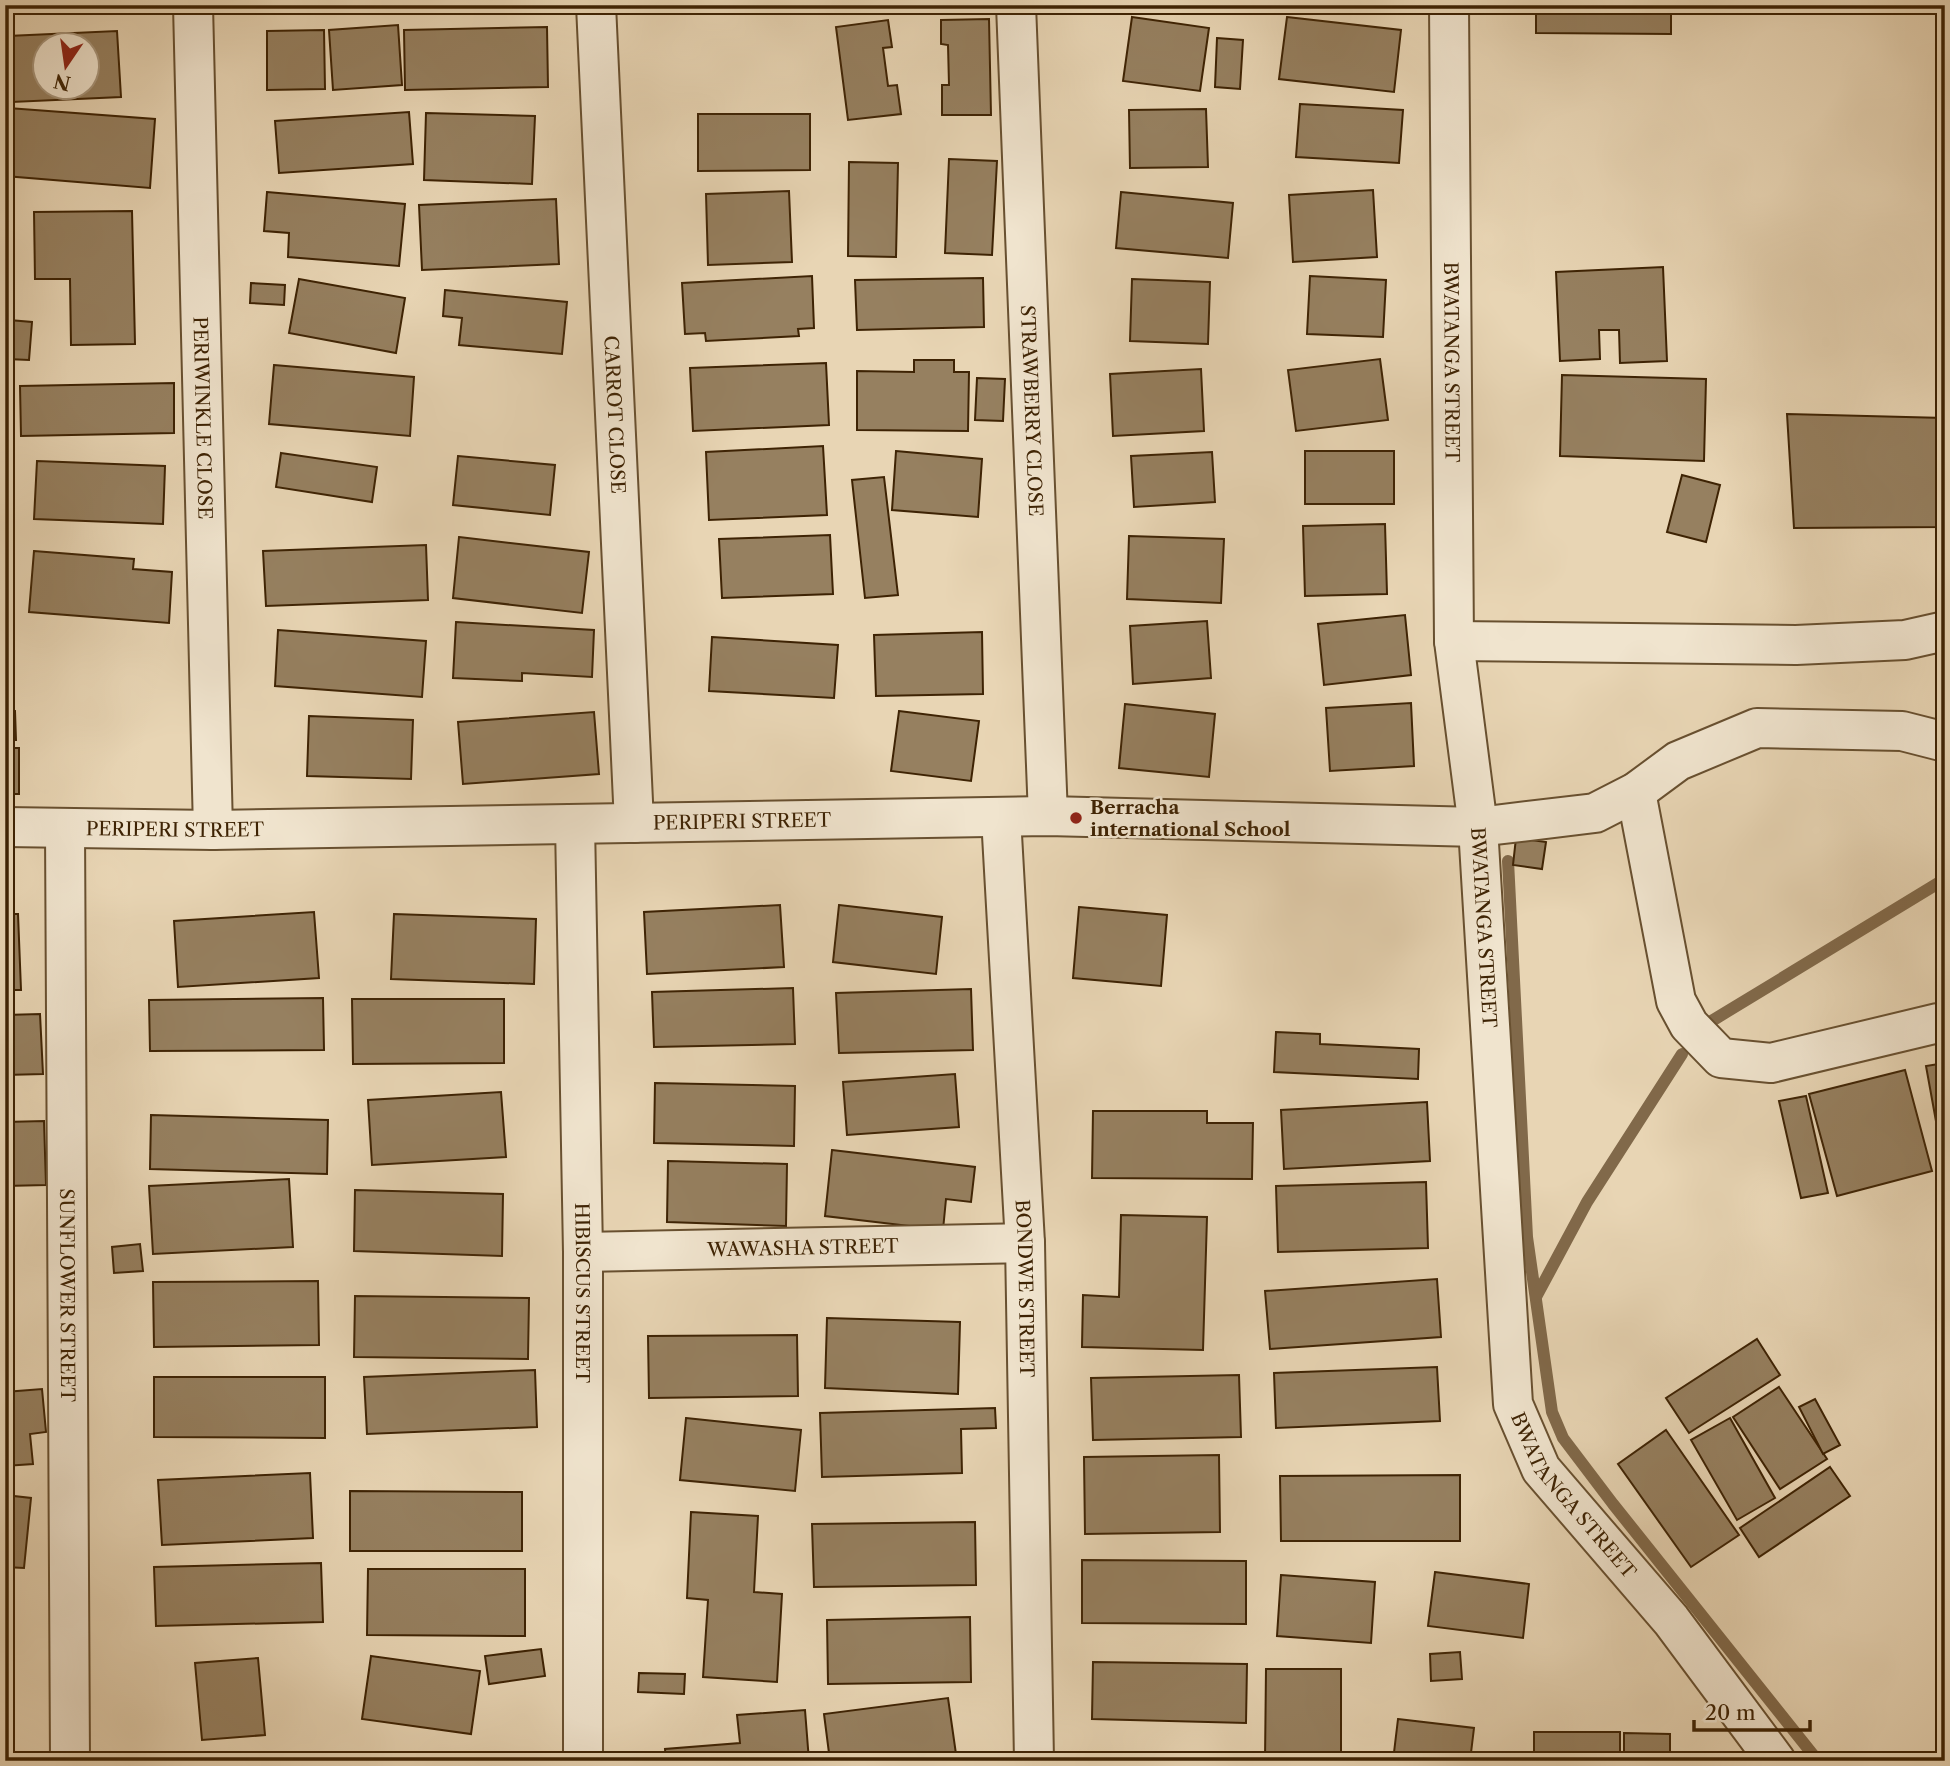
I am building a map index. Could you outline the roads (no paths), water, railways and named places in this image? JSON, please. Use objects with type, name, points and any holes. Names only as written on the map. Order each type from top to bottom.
[{"type":"street","name":"PERIWINKLE CLOSE","points":[[193,5],[213,830]]},
{"type":"street","name":"CARROT CLOSE","points":[[596,5],[634,823]]},
{"type":"street","name":"STRAWBERRY CLOSE","points":[[1016,5],[1048,816]]},
{"type":"street","name":"BWATANGA STREET","points":[[1449,5],[1454,641],[1478,827],[1513,1405],[1541,1469],[1671,1620],[1776,1761]]},
{"type":"street","points":[[1454,641],[1796,645],[1905,640],[1945,631]]},
{"type":"street","name":"PERIPERI STREET","points":[[5,827],[213,830],[1048,816],[1478,827],[1595,813],[1636,792],[1678,761],[1757,728],[1902,730],[1945,742]]},
{"type":"street","points":[[1636,792],[1676,1001],[1689,1025],[1721,1058],[1771,1063],[1938,1023]]},
{"type":"street","name":"BONDWE STREET","points":[[1001,817],[1025,1243],[1034,1761]]},
{"type":"street","name":"HIBISCUS STREET","points":[[575,824],[583,1252],[583,1761]]},
{"type":"street","name":"SUNFLOWER STREET","points":[[65,828],[70,1761]]},
{"type":"street","name":"WAWASHA STREET","points":[[583,1252],[1025,1243]]},
{"type":"waterway","points":[[1508,861],[1527,1237],[1552,1412],[1563,1438],[1613,1504],[1818,1761]]},
{"type":"waterway","points":[[1710,1022],[1945,879]]},
{"type":"waterway","points":[[1536,1297],[1587,1202],[1682,1054]]},
{"type":"place","name":"Berracha international School","points":[[1076,818]]}]
